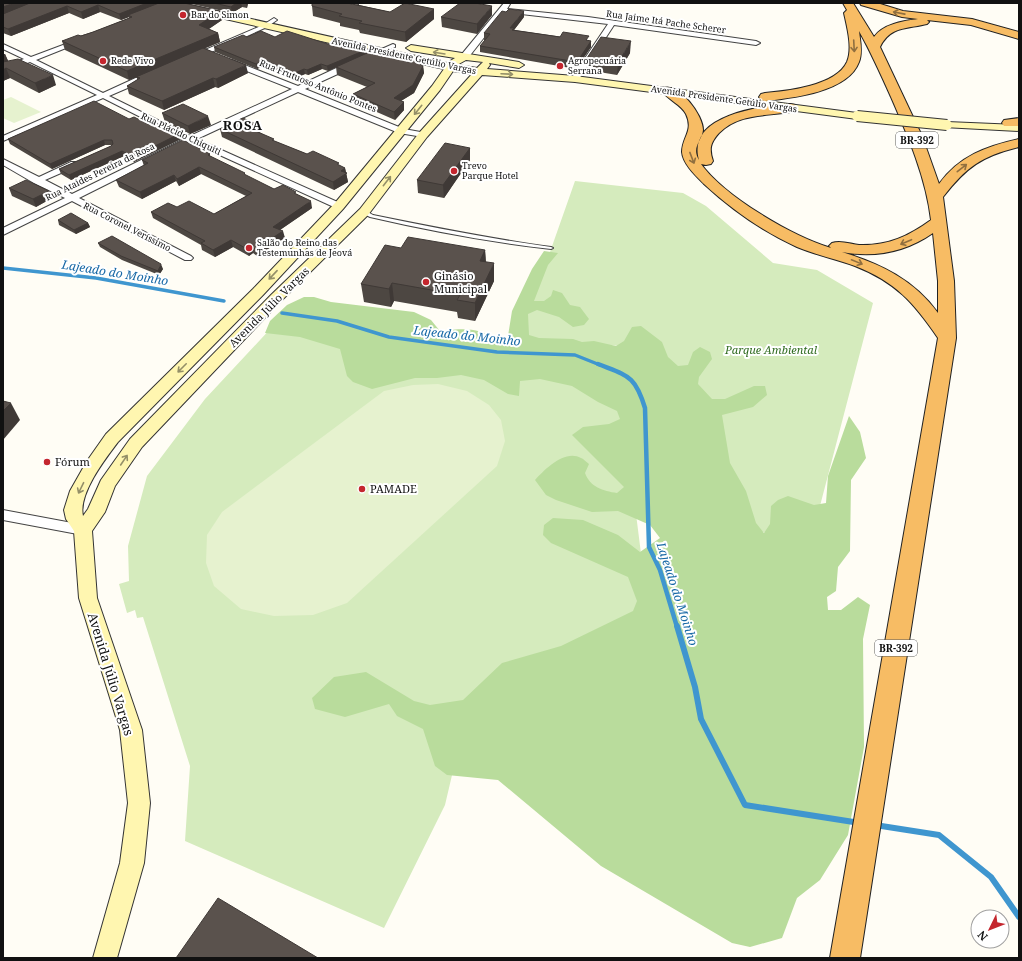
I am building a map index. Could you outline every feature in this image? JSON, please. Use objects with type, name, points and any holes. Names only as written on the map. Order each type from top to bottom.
[{"type":"highway","points":[[865,3],[902,14],[972,22],[1019,36]]},
{"type":"highway","points":[[849,5],[854,52],[853,62],[848,70],[837,79],[812,90],[760,101],[706,122],[696,131],[690,144],[690,156],[700,174],[722,192],[784,235],[878,271],[904,287],[924,305],[947,338]]},
{"type":"highway","name":"BR-392","points":[[844,958],[947,338],[946,281],[936,197],[915,136],[874,47],[849,5]]},
{"type":"highway","points":[[874,47],[879,37],[899,26],[928,22],[963,25],[988,31],[1019,42]]},
{"type":"highway","points":[[668,91],[680,100],[692,113],[696,131]]},
{"type":"highway","points":[[760,101],[785,105]]},
{"type":"highway","points":[[785,105],[745,114],[718,126],[707,138],[703,149],[706,161],[719,176],[791,228],[816,240],[844,248],[872,250],[896,246],[913,239],[939,222]]},
{"type":"highway","points":[[936,197],[954,174],[974,158],[1000,147],[1019,143]]},
{"type":"main road","name":"Avenida Presidente Getúlio Vargas","points":[[204,3],[269,23],[449,68],[480,72],[534,71]]},
{"type":"main road","name":"Avenida Presidente Getúlio Vargas","points":[[171,4],[393,46],[488,60],[534,71],[760,101]]},
{"type":"main road","points":[[409,58],[419,50]]},
{"type":"main road","points":[[449,68],[452,64],[465,56]]},
{"type":"main road","name":"Avenida Júlio Vargas","points":[[83,530],[96,512],[107,484],[136,442],[276,298],[364,212],[423,135],[480,72],[488,60]]},
{"type":"main road","name":"Avenida Júlio Vargas","points":[[105,958],[132,863],[139,803],[131,730],[88,598],[83,530],[75,519],[73,510],[79,491],[95,461],[112,438],[258,292],[339,206],[402,131],[436,88],[449,68]]},
{"type":"main road","name":"Avenida Presidente Getúlio Vargas","points":[[577,76],[668,91],[760,101]]},
{"type":"main road","points":[[436,88],[461,92]]},
{"type":"main road","name":"Avenida Presidente Getúlio Vargas","points":[[785,105],[857,114],[947,122],[1017,124]]},
{"type":"main road","name":"Rua Plácido Chiquiti","points":[[339,206],[364,212]]},
{"type":"main road","points":[[258,292],[276,298]]},
{"type":"street","points":[[465,56],[508,3]]},
{"type":"street","name":"Rua Jaime Itá Pache Scherer","points":[[502,10],[588,19],[611,24],[756,43]]},
{"type":"street","points":[[184,61],[210,53],[269,23]]},
{"type":"street","points":[[577,76],[611,24]]},
{"type":"street","points":[[3,70],[84,39]]},
{"type":"street","name":"Rua Plácido Chiquiti","points":[[3,46],[191,139],[339,206]]},
{"type":"street","name":"Rua Ataides Pereira da Rosa","points":[[3,232],[191,139],[298,88],[393,46]]},
{"type":"street","name":"Rua Frutuoso Antônio Pontes","points":[[227,60],[402,131],[423,135]]},
{"type":"street","points":[[3,139],[148,76]]},
{"type":"street","points":[[37,181],[80,161]]},
{"type":"street","name":"Rua Coronel Veríssimo","points":[[3,162],[37,181],[188,258]]},
{"type":"street","points":[[3,515],[83,530]]},
{"type":"lane","points":[[364,212],[372,216],[518,245],[551,248]]},
{"type":"green space","points":[[11,97],[41,112],[14,123],[3,118],[3,100]]},
{"type":"green space","name":"Parque Ambiental","points":[[575,181],[683,193],[706,206],[773,263],[817,270],[873,303],[809,548],[746,526],[637,347],[515,339],[550,252]]},
{"type":"green space","points":[[544,251],[558,253],[548,265],[534,301],[544,301],[551,296],[553,290],[562,293],[570,305],[580,307],[589,319],[584,325],[573,327],[559,317],[537,310],[528,314],[529,335],[539,338],[573,339],[582,342],[594,341],[616,346],[624,341],[632,327],[641,326],[662,342],[668,357],[678,366],[688,365],[693,352],[700,347],[710,352],[712,359],[699,377],[698,384],[712,399],[725,399],[754,386],[765,386],[767,395],[753,407],[722,415],[730,463],[746,491],[756,523],[764,533],[770,524],[771,506],[778,500],[788,496],[814,505],[826,503],[828,476],[849,416],[860,432],[866,458],[851,480],[850,551],[838,567],[836,591],[827,597],[828,610],[841,610],[858,597],[870,605],[863,639],[864,747],[848,835],[820,880],[797,898],[782,938],[750,947],[732,943],[601,866],[498,780],[447,775],[435,766],[423,729],[397,716],[389,704],[345,717],[315,709],[312,698],[334,677],[366,672],[414,701],[430,705],[463,700],[502,663],[561,646],[633,611],[637,601],[628,577],[551,543],[543,535],[544,525],[553,518],[583,520],[618,535],[640,552],[660,538],[650,525],[618,511],[592,512],[556,500],[546,495],[535,480],[550,466],[562,458],[575,456],[582,458],[589,464],[585,473],[590,482],[598,488],[617,493],[624,487],[572,435],[583,427],[609,424],[620,419],[617,411],[598,402],[572,386],[540,379],[520,381],[519,396],[508,394],[484,380],[461,375],[437,378],[415,378],[372,389],[353,382],[347,376],[340,349],[300,337],[265,333],[270,321],[287,305],[304,297],[314,297],[331,302],[414,312],[431,320],[440,331],[458,329],[472,330],[485,333],[501,340],[508,336],[512,311],[532,269]]},
{"type":"green space","name":"PAMADE","points":[[273,326],[620,387],[650,625],[464,724],[445,805],[384,928],[185,841],[190,766],[143,617],[137,618],[135,610],[127,613],[119,584],[129,581],[128,546],[147,476],[205,399]]},
{"type":"green space","name":"PAMADE","points":[[438,384],[467,391],[489,405],[501,420],[505,441],[497,466],[347,603],[313,615],[274,616],[241,609],[214,586],[206,563],[207,535],[222,512],[384,391],[413,385]]},
{"type":"building","points":[[3,3],[14,3],[3,7]]},
{"type":"building","points":[[30,3],[147,3],[119,14],[98,5],[81,12],[67,6],[8,29],[3,27],[3,14]]},
{"type":"building","points":[[159,3],[184,3],[220,11],[199,25],[218,33],[127,71],[62,41],[78,35],[81,36],[93,32],[132,17],[128,15]]},
{"type":"building","points":[[214,3],[236,3],[231,7]]},
{"type":"building","points":[[312,3],[347,3],[390,12],[405,3],[434,9],[405,32],[359,23],[362,21],[339,16],[342,14],[312,6]]},
{"type":"building","points":[[460,3],[475,3],[492,6],[477,24],[441,17]]},
{"type":"building","points":[[509,9],[524,11],[510,28],[514,28],[512,30],[560,37],[563,32],[589,36],[586,40],[591,41],[577,62],[480,46],[490,34],[484,33],[502,11],[506,12]]},
{"type":"building","points":[[261,31],[275,37],[287,31],[334,46],[339,42],[368,49],[327,66],[321,64],[295,73],[264,60],[256,64],[214,47],[243,35],[247,37]]},
{"type":"building","points":[[601,37],[631,41],[618,63],[587,58]]},
{"type":"building","points":[[203,48],[246,65],[162,101],[127,86],[140,78],[136,77]]},
{"type":"building","points":[[376,49],[408,62],[412,59],[423,66],[413,85],[394,98],[404,102],[394,112],[353,94],[375,83],[336,67]]},
{"type":"building","points":[[18,59],[53,75],[35,83],[6,68],[3,70],[3,62]]},
{"type":"building","points":[[94,101],[129,119],[134,117],[148,124],[153,121],[179,134],[133,157],[122,151],[69,175],[59,169],[111,146],[113,144],[112,140],[104,140],[50,164],[8,139]]},
{"type":"building","points":[[183,104],[208,116],[188,126],[162,113]]},
{"type":"building","points":[[243,118],[258,125],[251,129],[274,139],[272,140],[307,154],[313,151],[339,163],[337,164],[345,168],[341,171],[347,173],[333,182],[220,129]]},
{"type":"building","points":[[183,140],[210,154],[208,155],[274,189],[283,185],[296,192],[294,193],[311,201],[273,227],[283,231],[256,249],[251,247],[247,249],[231,240],[213,250],[201,243],[205,241],[151,212],[168,203],[177,207],[189,201],[214,214],[252,193],[199,167],[177,179],[174,175],[140,192],[116,180],[148,163],[142,160]]},
{"type":"building","points":[[445,143],[470,148],[443,185],[417,180]]},
{"type":"building","points":[[26,180],[49,191],[33,199],[9,188]]},
{"type":"building","points":[[71,213],[88,223],[74,230],[58,220]]},
{"type":"building","points":[[112,236],[161,264],[158,271],[121,256],[98,243]]},
{"type":"building","points":[[408,237],[485,250],[480,261],[494,263],[475,303],[457,300],[460,295],[392,283],[389,289],[361,284],[385,245],[401,248]]},
{"type":"building","points":[[3,401],[11,403],[3,411]]},
{"type":"building","points":[[218,898],[318,958],[176,958]]},
{"type":"waterway","name":"Lajeado do Moinho","points":[[3,268],[96,278],[224,301]]},
{"type":"waterway","name":"Lajeado do Moinho","points":[[282,313],[337,321],[389,337],[497,352],[575,355],[600,365]]},
{"type":"waterway","name":"Lajeado do Moinho","points":[[598,364],[617,371],[629,378],[638,389],[645,408],[649,547],[660,570],[677,627]]},
{"type":"waterway","name":"Lajeado do Moinho","points":[[677,626],[695,687],[701,719],[745,805],[860,823]]},
{"type":"waterway","name":"Lajeado do Moinho","points":[[875,825],[939,835],[991,877],[1019,917]]},
{"type":"place","name":"Bar do Simon","points":[[183,15]]},
{"type":"place","name":"Rede Vivo","points":[[103,61]]},
{"type":"place","name":"Agropecuária Serrana","points":[[560,66]]},
{"type":"place","name":"Trevo Parque Hotel","points":[[454,171]]},
{"type":"place","name":"Salão do Reino das Testemunhas de Jeová","points":[[249,248]]},
{"type":"place","name":"Ginásio Municipal","points":[[426,282]]},
{"type":"place","name":"Fórum","points":[[47,462]]},
{"type":"place","name":"PAMADE","points":[[362,489]]},
{"type":"district","name":"ROSA","points":[[243,125]]}]
